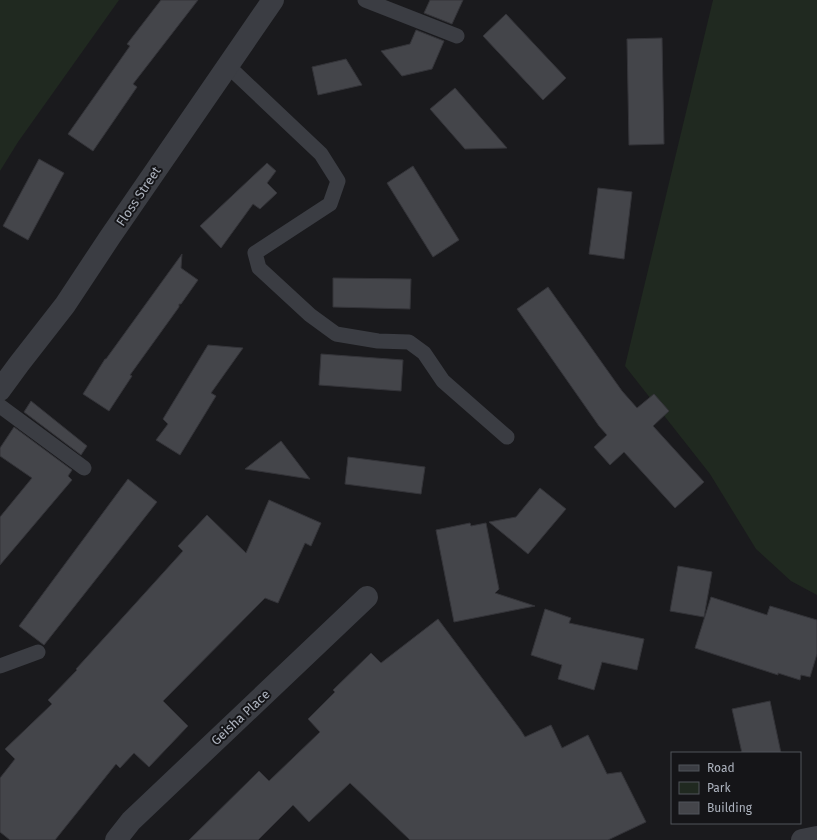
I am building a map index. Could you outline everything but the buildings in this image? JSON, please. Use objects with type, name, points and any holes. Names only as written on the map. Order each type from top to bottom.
[{"type":"street","name":"Floss Street","points":[[0,390],[65,305],[273,0]]},
{"type":"street","name":"Geisha Place","points":[[116,840],[131,821],[367,597]]},
{"type":"street","points":[[802,840],[817,837]]},
{"type":"lane","points":[[365,0],[457,36]]},
{"type":"lane","points":[[228,66],[321,154],[338,181],[330,204],[255,253],[259,268],[310,315],[336,334],[378,341],[409,342],[424,353],[443,381],[507,437]]},
{"type":"lane","points":[[0,406],[84,468]]},
{"type":"lane","points":[[0,666],[38,652]]},
{"type":"green space","points":[[0,0],[119,0],[18,142],[0,171]]},
{"type":"green space","points":[[713,0],[817,0],[817,595],[791,581],[756,549],[710,474],[625,366]]}]
